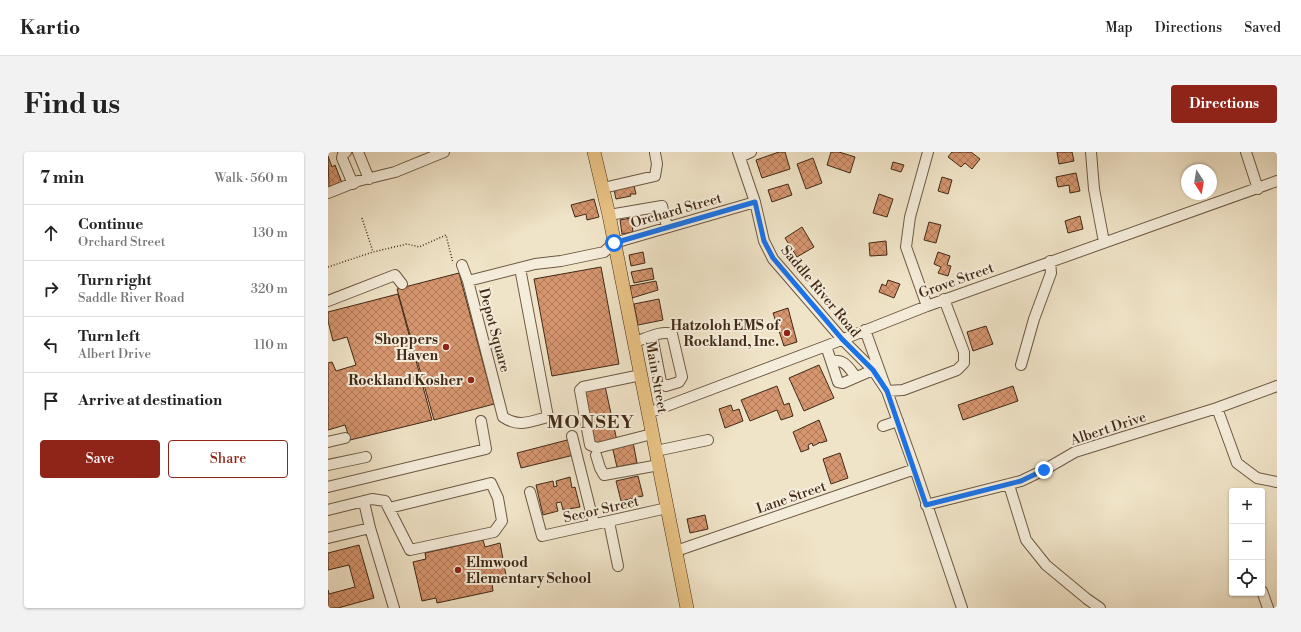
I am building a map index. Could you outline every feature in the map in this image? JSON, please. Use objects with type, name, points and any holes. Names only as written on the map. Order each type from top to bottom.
[{"type":"main road","name":"Main Street","points":[[594,152],[609,215],[635,342],[687,608]]},
{"type":"street","points":[[346,152],[343,154],[342,158],[353,184]]},
{"type":"street","points":[[358,152],[369,179]]},
{"type":"street","points":[[328,193],[395,172],[444,152]]},
{"type":"street","points":[[739,154],[751,152]]},
{"type":"street","points":[[927,306],[906,247],[910,217],[928,152]]},
{"type":"street","points":[[1091,152],[1094,190],[1104,242]]},
{"type":"street","points":[[1246,152],[1258,189]]},
{"type":"street","points":[[603,188],[655,176],[657,164],[655,153]]},
{"type":"street","name":"Saddle River Road","points":[[739,154],[755,202],[764,241],[773,258],[842,339],[873,370],[887,391]]},
{"type":"street","name":"Grove Street","points":[[648,413],[826,346],[944,299],[1277,181]]},
{"type":"street","name":"Orchard Street","points":[[468,281],[535,264],[561,262],[604,252],[614,243],[755,202]]},
{"type":"street","points":[[609,215],[662,206],[667,227]]},
{"type":"street","points":[[1021,366],[1034,319],[1051,273],[1050,261]]},
{"type":"street","name":"Depot Square","points":[[458,264],[468,281],[503,417],[518,424],[548,417],[520,268]]},
{"type":"street","points":[[328,301],[395,275],[402,284]]},
{"type":"street","points":[[887,391],[903,390],[957,370],[964,363],[964,352],[944,299]]},
{"type":"street","name":"Saddle River Road","points":[[865,330],[915,469],[962,608]]},
{"type":"street","points":[[635,342],[652,336],[668,333],[672,334],[682,377],[679,382],[666,386],[661,382],[652,336]]},
{"type":"street","points":[[826,346],[838,382],[842,383],[873,370]]},
{"type":"street","points":[[831,361],[840,360],[856,377]]},
{"type":"street","points":[[641,375],[583,386],[580,390],[590,445],[597,448],[652,434]]},
{"type":"street","name":"Albert Drive","points":[[926,505],[1021,481],[1075,452],[1217,408],[1277,386]]},
{"type":"street","points":[[1217,408],[1237,462],[1257,478],[1277,482]]},
{"type":"street","points":[[328,487],[486,449],[481,421]]},
{"type":"street","points":[[883,426],[898,421]]},
{"type":"street","points":[[572,436],[594,524]]},
{"type":"street","points":[[328,442],[345,438]]},
{"type":"street","points":[[656,451],[708,440]]},
{"type":"street","points":[[596,455],[604,475],[659,465]]},
{"type":"street","points":[[328,465],[366,456]]},
{"type":"street","name":"Lane Street","points":[[676,551],[915,469]]},
{"type":"street","points":[[328,510],[372,500],[387,504],[491,484],[498,498],[502,521],[494,532],[410,550],[387,504]]},
{"type":"street","points":[[1009,485],[1026,540],[1046,565],[1100,608]]},
{"type":"street","name":"Secor Street","points":[[530,492],[542,536],[667,508]]},
{"type":"street","points":[[364,502],[370,528],[394,608]]},
{"type":"street","points":[[609,522],[618,566]]},
{"type":"street","points":[[328,538],[370,528]]},
{"type":"street","points":[[1264,596],[1268,608]]},
{"type":"path","points":[[362,218],[373,252]]},
{"type":"path","points":[[328,267],[373,252],[407,244],[419,247],[446,235],[458,264]]},
{"type":"building","points":[[779,152],[785,152],[790,169],[762,178],[756,160]]},
{"type":"building","points":[[831,152],[839,152],[855,157],[850,173],[827,165]]},
{"type":"building","points":[[952,152],[971,152],[980,159],[972,169],[965,163],[961,167],[948,157]]},
{"type":"building","points":[[1057,152],[1072,152],[1074,161],[1059,164]]},
{"type":"building","points":[[328,156],[332,167],[335,165],[342,183],[329,188]]},
{"type":"building","points":[[813,158],[822,183],[806,189],[797,164]]},
{"type":"building","points":[[893,162],[904,165],[901,172],[891,169]]},
{"type":"building","points":[[1076,173],[1080,191],[1070,193],[1069,185],[1058,187],[1056,177]]},
{"type":"building","points":[[942,177],[952,180],[948,194],[938,191]]},
{"type":"building","points":[[788,184],[792,195],[772,202],[768,190]]},
{"type":"building","points":[[634,186],[636,194],[630,194],[631,196],[616,199],[614,190]]},
{"type":"building","points":[[879,194],[893,199],[887,217],[873,213]]},
{"type":"building","points":[[594,199],[599,217],[587,220],[586,214],[575,217],[571,205]]},
{"type":"building","points":[[1080,216],[1083,229],[1068,233],[1065,221]]},
{"type":"building","points":[[631,218],[633,232],[622,234],[620,220]]},
{"type":"building","points":[[929,222],[941,225],[936,243],[924,240]]},
{"type":"building","points":[[802,227],[814,247],[797,257],[785,238]]},
{"type":"building","points":[[886,241],[887,255],[870,256],[869,243]]},
{"type":"building","points":[[643,252],[645,263],[631,266],[629,255]]},
{"type":"building","points":[[938,252],[950,256],[947,265],[951,266],[948,276],[938,273],[941,267],[934,264]]},
{"type":"building","points":[[601,267],[619,364],[552,376],[534,279]]},
{"type":"building","points":[[652,268],[654,279],[634,283],[631,272]]},
{"type":"building","name":"Shoppers Haven","points":[[459,273],[494,404],[434,420],[397,289]]},
{"type":"building","points":[[888,280],[900,284],[894,298],[879,292],[882,284],[886,286]]},
{"type":"building","points":[[656,281],[658,290],[632,298],[630,286]]},
{"type":"building","points":[[398,294],[432,420],[350,440],[345,425],[328,430],[328,363],[332,362],[336,371],[356,365],[347,337],[333,341],[328,321],[328,312]]},
{"type":"building","points":[[659,299],[663,320],[638,325],[634,304]]},
{"type":"building","name":"Hatzoloh EMS of Rockland, Inc.","points":[[788,308],[797,342],[784,346],[773,313]]},
{"type":"building","points":[[986,326],[993,344],[973,351],[967,332]]},
{"type":"building","points":[[819,365],[834,398],[804,411],[789,378]]},
{"type":"building","points":[[605,386],[617,441],[595,446],[584,391]]},
{"type":"building","points":[[777,386],[784,405],[789,403],[793,416],[781,420],[777,410],[750,421],[741,400]]},
{"type":"building","points":[[1013,386],[1018,401],[963,420],[958,405]]},
{"type":"building","points":[[731,405],[733,411],[739,409],[743,421],[725,428],[719,409]]},
{"type":"building","points":[[819,420],[827,441],[819,442],[813,446],[812,443],[808,445],[809,449],[801,452],[793,432]]},
{"type":"building","points":[[571,439],[574,455],[521,468],[517,453]]},
{"type":"building","points":[[633,442],[637,463],[617,467],[612,446]]},
{"type":"building","points":[[840,453],[848,478],[831,484],[823,459]]},
{"type":"building","points":[[638,476],[643,496],[621,501],[616,481]]},
{"type":"building","points":[[570,477],[572,488],[575,487],[580,507],[563,510],[561,502],[556,503],[558,511],[543,515],[536,485],[553,481],[554,487],[557,486],[556,481]]},
{"type":"building","points":[[705,515],[708,529],[690,533],[687,519]]},
{"type":"building","points":[[483,540],[485,547],[500,543],[503,559],[500,560],[502,565],[504,565],[507,580],[492,583],[493,591],[437,603],[436,598],[422,601],[413,562],[426,559],[425,553]]},
{"type":"building","points":[[359,545],[374,598],[338,608],[328,608],[328,590],[329,594],[355,587],[349,565],[328,570],[328,553]]},
{"type":"place","name":"Hatzoloh EMS of Rockland, Inc.","points":[[787,333]]},
{"type":"place","name":"Shoppers Haven","points":[[446,347]]},
{"type":"place","name":"Rockland Kosher","points":[[471,380]]},
{"type":"place","name":"Elmwood Elementary School","points":[[458,570]]},
{"type":"district","name":"MONSEY","points":[[591,422]]},
{"type":"route","points":[[614,243],[755,202],[764,241],[773,258],[842,339],[873,370],[887,391],[915,469],[926,505],[1009,485],[1044,470]]}]
